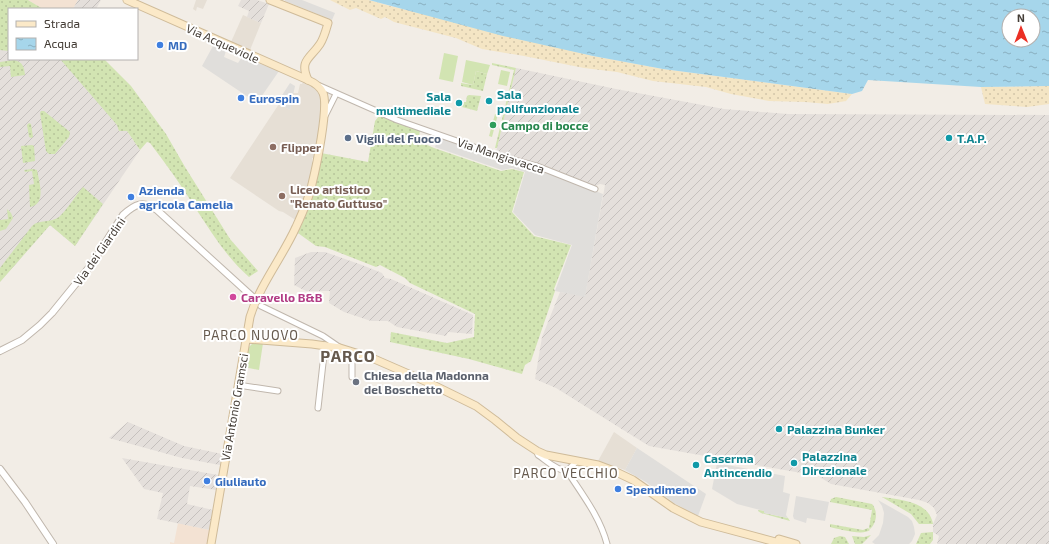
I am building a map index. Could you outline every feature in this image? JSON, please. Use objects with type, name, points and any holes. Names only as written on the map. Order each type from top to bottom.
[{"type":"main road","name":"Via Acqueviole","points":[[127,0],[319,85]]},
{"type":"main road","points":[[270,0],[328,23],[321,43],[305,64],[304,70],[308,80]]},
{"type":"main road","name":"Via Antonio Gramsci","points":[[210,544],[246,339],[265,282],[296,228],[312,185],[324,116],[324,94],[319,85]]},
{"type":"main road","points":[[246,339],[325,345],[372,358],[469,402],[485,412],[537,452],[598,466],[625,475],[673,508],[701,522],[783,544]]},
{"type":"main road","points":[[743,533],[796,544]]},
{"type":"street","name":"Via Mangiavacca","points":[[319,85],[336,94],[397,120],[497,155],[537,166],[595,189]]},
{"type":"street","name":"Via Antonio Gramsci","points":[[324,116],[336,94]]},
{"type":"street","name":"Via dei Giardini","points":[[0,351],[22,340],[52,313],[91,265],[124,215],[137,205],[144,204],[157,210],[258,303]]},
{"type":"street","points":[[258,303],[323,336],[340,348]]},
{"type":"street","points":[[318,408],[325,345]]},
{"type":"street","points":[[352,352],[352,377]]},
{"type":"street","points":[[238,385],[278,391]]},
{"type":"street","points":[[537,452],[538,455],[562,471],[567,471],[577,461]]},
{"type":"street","points":[[0,469],[25,502],[53,544]]},
{"type":"street","points":[[567,471],[592,510],[604,533],[607,544]]},
{"type":"shaded area","points":[[28,0],[78,0],[74,8],[41,8]]},
{"type":"shaded area","points":[[78,0],[101,0],[97,8],[74,8]]},
{"type":"shaded area","points":[[196,0],[207,0],[203,9],[197,7],[196,11],[193,9]]},
{"type":"shaded area","points":[[241,0],[257,0],[269,4],[261,23],[247,17],[249,11],[238,6]]},
{"type":"shaded area","points":[[285,0],[302,0],[335,13],[332,20]]},
{"type":"shaded area","points":[[0,12],[8,17],[8,60],[70,60],[100,92],[140,150],[75,246],[50,225],[0,282]]},
{"type":"shaded area","points":[[243,15],[261,23],[250,50],[231,42]]},
{"type":"shaded area","points":[[213,46],[226,51],[224,57],[238,63],[242,57],[279,71],[257,103],[202,66]]},
{"type":"shaded area","points":[[516,68],[616,89],[724,109],[788,114],[1049,115],[1049,544],[937,544],[939,536],[933,532],[933,524],[937,515],[934,508],[928,503],[919,500],[831,484],[818,476],[649,446],[556,388],[535,379],[542,337],[560,292],[585,296],[605,185],[600,184],[595,186],[538,164],[496,152]]},
{"type":"shaded area","points":[[303,82],[316,87],[320,92],[322,98],[322,116],[314,158],[312,158],[313,163],[308,188],[306,189],[306,194],[301,209],[298,211],[299,214],[297,219],[294,219],[279,211],[230,178],[279,104],[290,110],[293,93],[298,93],[300,84]]},
{"type":"shaded area","points":[[290,83],[295,86],[290,110],[277,103]]},
{"type":"shaded area","points":[[439,137],[536,168],[603,194],[585,297],[555,291],[572,245],[535,235],[513,212],[525,172],[512,168],[502,170],[435,147]]},
{"type":"shaded area","points":[[311,252],[325,252],[362,265],[382,273],[385,278],[391,279],[473,315],[472,334],[448,332],[446,336],[397,327],[388,321],[371,321],[344,312],[329,303],[330,291],[306,291],[294,285],[295,258]]},
{"type":"shaded area","points":[[128,422],[184,446],[222,454],[220,465],[182,458],[109,438]]},
{"type":"shaded area","points":[[614,432],[637,448],[625,470],[598,461]]},
{"type":"shaded area","points":[[637,448],[706,494],[698,516],[674,503],[646,482],[625,470]]},
{"type":"shaded area","points":[[122,458],[218,475],[216,490],[190,486],[187,504],[213,510],[210,530],[157,519],[163,493],[144,489]]},
{"type":"shaded area","points":[[717,463],[785,476],[783,492],[790,494],[786,515],[788,518],[764,513],[764,511],[737,504],[712,489]]},
{"type":"shaded area","points":[[796,496],[829,502],[825,521],[807,518],[806,523],[794,519],[793,516]]},
{"type":"shaded area","points":[[878,500],[908,517],[912,521],[915,534],[909,544],[875,544],[872,542],[879,535],[883,523],[884,513]]},
{"type":"shaded area","points":[[178,523],[210,530],[207,544],[170,544],[170,542],[174,543]]},
{"type":"green space","points":[[0,0],[28,0],[41,8],[8,8],[8,51],[0,50]]},
{"type":"green space","points":[[444,53],[458,56],[453,82],[439,79]]},
{"type":"green space","points":[[14,60],[22,65],[25,75],[11,77],[10,66],[0,67],[0,62]]},
{"type":"green space","points":[[61,60],[105,60],[131,86],[166,134],[230,239],[258,271],[249,277],[241,270],[214,236],[180,184],[150,143],[147,142],[140,150],[127,131],[119,131],[117,125]]},
{"type":"green space","points":[[466,60],[490,65],[487,74],[476,71],[473,85],[462,82]]},
{"type":"green space","points":[[492,63],[516,68],[497,148],[495,148],[514,70],[492,65]]},
{"type":"green space","points":[[501,70],[510,72],[507,86],[498,84]]},
{"type":"green space","points":[[476,71],[487,74],[483,91],[461,86],[461,83],[473,85]]},
{"type":"green space","points":[[467,96],[481,96],[477,111],[462,107],[464,102],[466,102]]},
{"type":"green space","points":[[41,111],[44,111],[70,132],[69,137],[55,154],[49,154],[46,151],[40,113]]},
{"type":"green space","name":"Campo di bocce","points":[[495,114],[498,114],[492,137],[489,136]]},
{"type":"green space","points":[[379,116],[420,131],[418,141],[434,148],[501,171],[512,169],[524,172],[512,212],[534,236],[571,245],[554,289],[555,291],[531,361],[525,365],[522,374],[469,359],[390,342],[391,332],[447,343],[474,337],[475,314],[410,283],[405,278],[380,265],[376,267],[325,247],[316,246],[298,233],[312,194],[321,153],[368,162],[375,121]]},
{"type":"green space","points":[[29,123],[31,124],[33,137],[31,138],[29,137],[27,125]]},
{"type":"green space","points":[[21,146],[34,146],[35,161],[23,163]]},
{"type":"green space","points":[[24,170],[37,170],[41,192],[39,202],[30,207],[29,185],[34,184],[32,171],[25,172]]},
{"type":"green space","points":[[83,187],[103,204],[75,246],[50,225],[0,282],[0,268],[32,226],[38,222],[52,220],[59,217]]},
{"type":"green space","points":[[7,209],[13,218],[6,229],[0,231],[0,220],[8,219]]},
{"type":"green space","points":[[263,343],[259,370],[244,367],[247,349],[252,344]]},
{"type":"green space","points":[[836,497],[872,504],[876,517],[874,524],[870,529],[872,510],[830,502],[831,499]]},
{"type":"green space","points":[[882,497],[905,501],[920,506],[926,510],[933,524],[919,524],[911,514]]},
{"type":"green space","points":[[758,511],[765,511],[764,513],[788,518],[790,521],[761,513]]},
{"type":"green space","points":[[830,524],[863,530],[868,528],[870,530],[867,532],[851,532],[830,527]]},
{"type":"green space","points":[[933,532],[933,540],[930,544],[916,544],[921,533]]},
{"type":"green space","points":[[871,535],[862,544],[855,544],[852,536],[864,537]]},
{"type":"green space","points":[[840,536],[845,537],[849,544],[831,544],[834,538]]},
{"type":"sand","points":[[330,0],[369,0],[593,56],[663,69],[852,94],[846,101],[828,104],[769,101],[731,94],[706,87],[653,81],[617,72],[584,68],[482,49],[456,38],[394,22],[385,17],[381,19],[356,8],[350,10]]},
{"type":"sand","points":[[1049,86],[1049,104],[1027,107],[985,104],[981,87]]},
{"type":"water","points":[[369,0],[1049,0],[1049,86],[981,87],[868,80],[862,91],[852,94],[663,69],[593,56],[503,36]]},
{"type":"place","name":"MD","points":[[160,45]]},
{"type":"place","name":"Eurospin","points":[[241,98]]},
{"type":"place","name":"Sala polifunzionale","points":[[489,101]]},
{"type":"place","name":"Sala multimediale","points":[[459,103]]},
{"type":"place","name":"Campo di bocce","points":[[493,125]]},
{"type":"place","name":"Vigili del Fuoco","points":[[348,138]]},
{"type":"place","name":"T.A.P.","points":[[949,138]]},
{"type":"place","name":"Flipper","points":[[273,147]]},
{"type":"place","name":"Liceo artistico \"Renato Guttuso\"","points":[[282,196]]},
{"type":"place","name":"Azienda agricola Camelia","points":[[131,197]]},
{"type":"place","name":"Caravello B&B","points":[[233,297]]},
{"type":"place","name":"Chiesa della Madonna del Boschetto","points":[[356,382]]},
{"type":"place","name":"Palazzina Bunker","points":[[779,429]]},
{"type":"place","name":"Palazzina Direzionale","points":[[794,463]]},
{"type":"place","name":"Caserma Antincendio","points":[[696,465]]},
{"type":"place","name":"Giuliauto","points":[[207,481]]},
{"type":"place","name":"Spendimeno","points":[[618,489]]},
{"type":"district","name":"PARCO NUOVO","points":[[251,335]]},
{"type":"district","name":"PARCO","points":[[348,355]]},
{"type":"district","name":"PARCO VECCHIO","points":[[566,473]]}]
